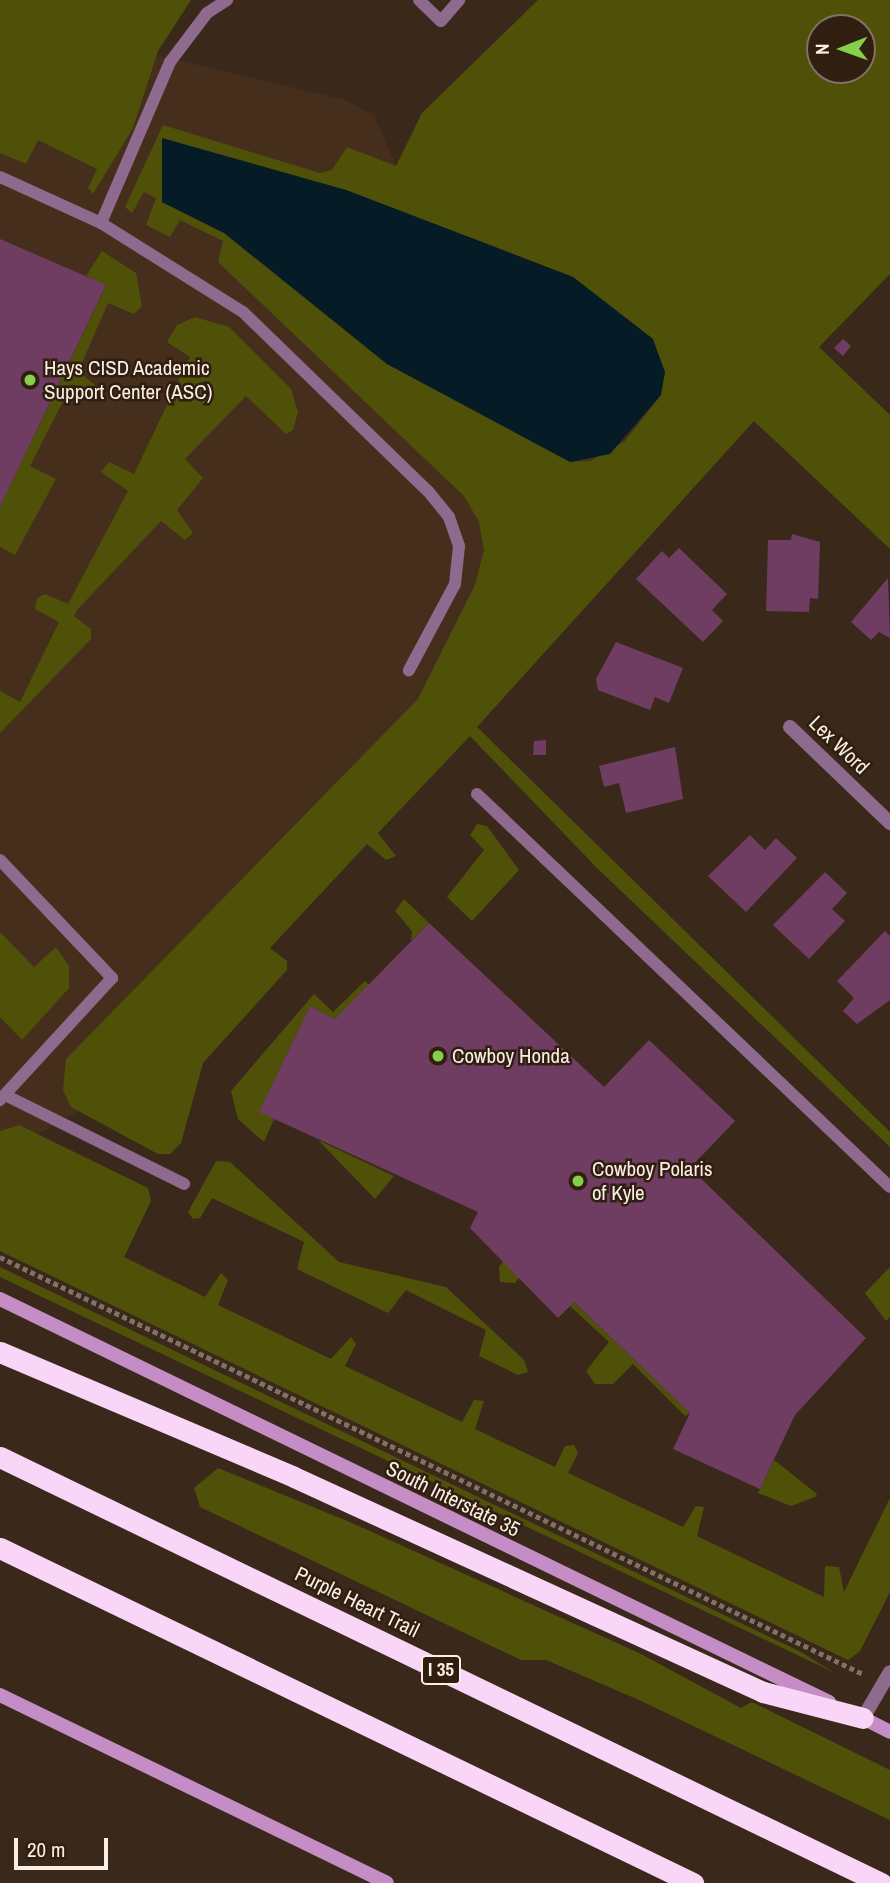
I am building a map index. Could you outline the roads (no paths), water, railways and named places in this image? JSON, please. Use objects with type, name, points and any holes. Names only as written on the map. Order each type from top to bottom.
[{"type":"highway","points":[[0,1352],[293,1477],[763,1692],[863,1718]]},
{"type":"highway","name":"Purple Heart Trail","points":[[0,1457],[881,1883]]},
{"type":"highway","points":[[0,1548],[694,1883]]},
{"type":"main road","name":"South Interstate 35","points":[[0,1299],[890,1732]]},
{"type":"main road","points":[[0,1695],[387,1883]]},
{"type":"street","name":"Lex Word","points":[[790,727],[890,823]]},
{"type":"street","points":[[863,1718],[890,1672]]},
{"type":"lane","points":[[101,223],[170,62],[207,13],[227,0]]},
{"type":"lane","points":[[419,0],[441,21],[459,0]]},
{"type":"lane","points":[[0,177],[101,223],[243,312],[449,517],[459,547],[455,583],[409,670]]},
{"type":"lane","points":[[477,794],[890,1187]]},
{"type":"lane","points":[[0,860],[112,978],[2,1097],[184,1184]]},
{"type":"water","points":[[162,138],[346,190],[573,277],[653,339],[665,372],[661,395],[610,454],[570,462],[387,364],[224,233],[162,202]]},
{"type":"place","name":"Hays CISD Academic Support Center (ASC)","points":[[30,380]]},
{"type":"place","name":"Cowboy Honda","points":[[438,1056]]},
{"type":"place","name":"Cowboy Polaris of Kyle","points":[[578,1181]]}]
